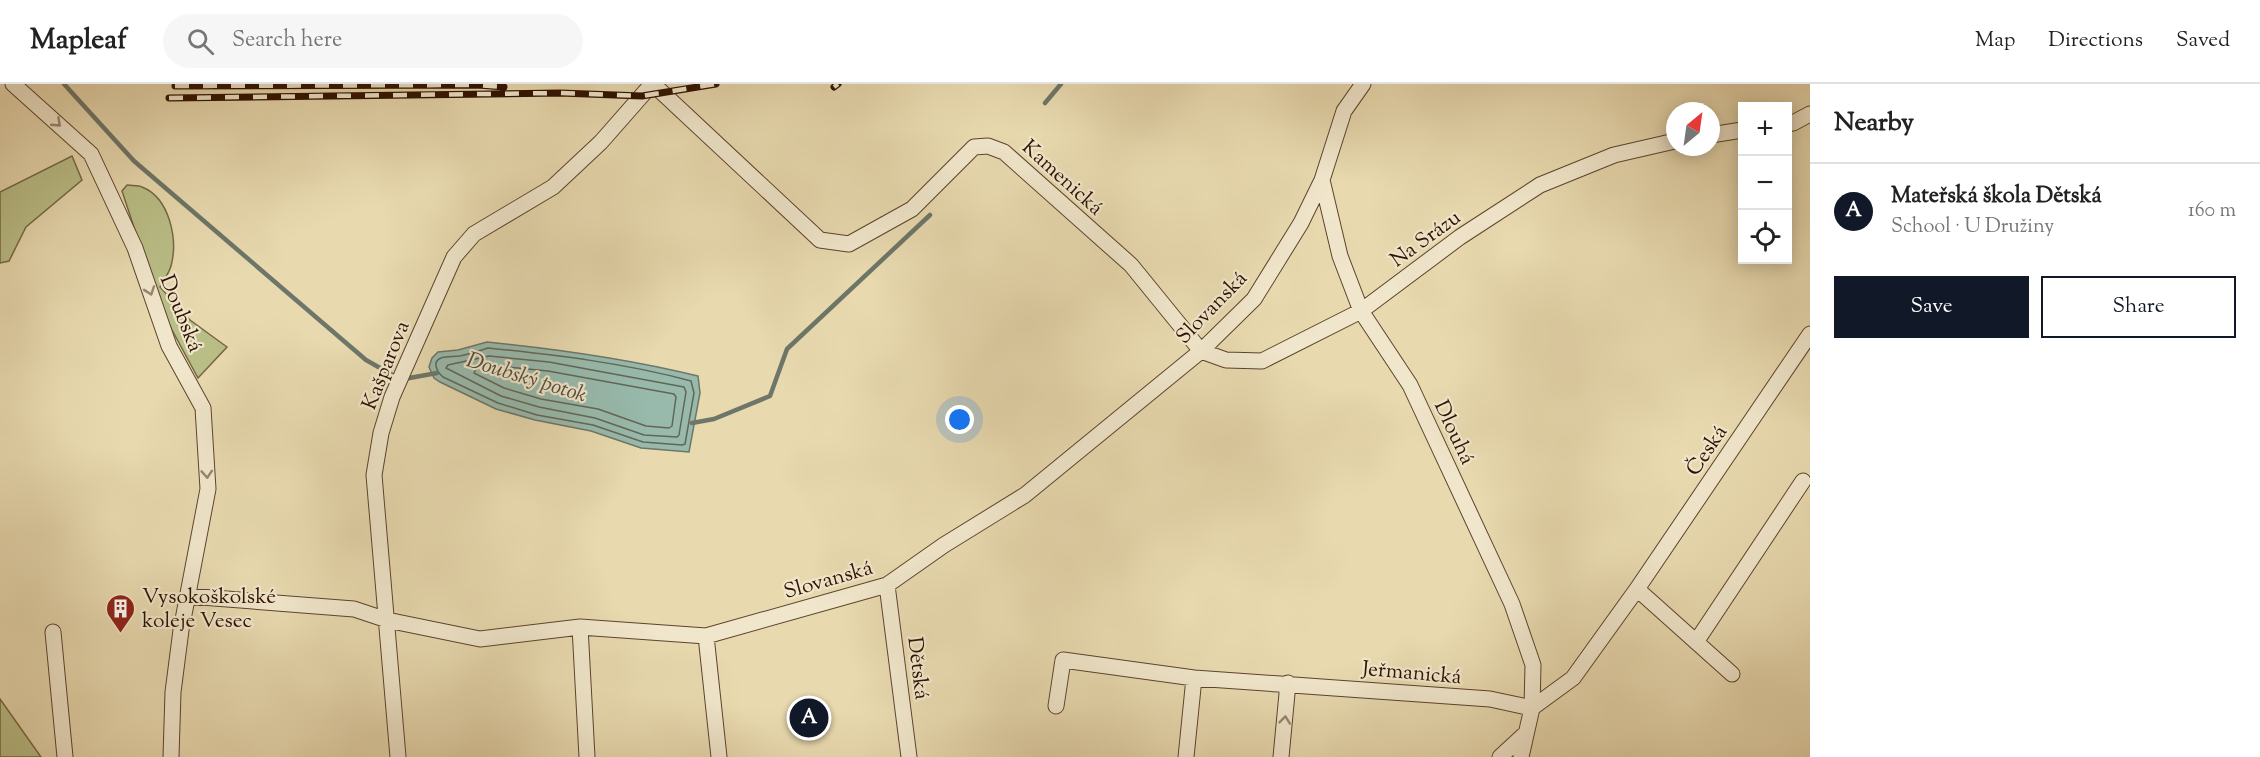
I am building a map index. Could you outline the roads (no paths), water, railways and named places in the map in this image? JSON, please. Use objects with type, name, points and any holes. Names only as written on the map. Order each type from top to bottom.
[{"type":"street","name":"Doubská","points":[[13,84],[91,154],[135,248],[169,346],[203,408],[208,489],[173,692],[171,757]]},
{"type":"street","name":"Kamenická","points":[[653,84],[820,240],[849,244],[912,209],[974,147],[988,146],[1004,152],[1131,265],[1201,351]]},
{"type":"street","name":"Kašparova","points":[[398,757],[374,475],[381,434],[392,397],[454,257],[474,234],[553,187],[601,142],[653,84]]},
{"type":"street","name":"Slovanská","points":[[188,596],[354,609],[387,620],[480,639],[580,627],[706,636],[887,585],[944,545],[1025,495],[1201,351],[1254,299],[1301,223],[1322,180],[1344,111],[1363,84]]},
{"type":"street","points":[[1792,122],[1810,114]]},
{"type":"street","points":[[1720,134],[1738,131]]},
{"type":"street","name":"Na Srázu","points":[[1201,351],[1226,360],[1262,361],[1361,311],[1461,237],[1540,185],[1614,154],[1666,143]]},
{"type":"street","name":"Dlouhá","points":[[1322,180],[1340,256],[1361,311],[1410,385],[1512,604],[1533,665],[1532,708]]},
{"type":"street","name":"Česká","points":[[1532,708],[1573,678],[1637,589],[1810,334]]},
{"type":"street","points":[[1696,642],[1803,481]]},
{"type":"street","name":"Dětská","points":[[887,585],[909,757]]},
{"type":"street","points":[[1637,589],[1732,674]]},
{"type":"street","points":[[580,627],[587,757]]},
{"type":"street","points":[[53,632],[65,757]]},
{"type":"street","points":[[706,636],[719,757]]},
{"type":"street","name":"Jeřmanická","points":[[1056,706],[1063,660],[1194,678],[1490,699],[1532,708]]},
{"type":"street","points":[[1186,757],[1194,678]]},
{"type":"street","points":[[1281,757],[1288,683]]},
{"type":"street","points":[[1521,757],[1532,708]]},
{"type":"street","points":[[1500,757],[1526,733]]},
{"type":"water","points":[[487,342],[593,355],[698,376],[700,393],[689,452],[641,448],[591,431],[535,420],[496,409],[434,378],[429,367],[432,358],[438,352],[458,350]]},
{"type":"waterway","name":"Doubský potok","points":[[64,84],[134,161],[366,360],[396,377]]},
{"type":"waterway","name":"Doubský potok","points":[[1045,103],[1061,84]]},
{"type":"waterway","name":"Doubský potok","points":[[692,423],[714,419],[770,396],[787,349],[930,215]]},
{"type":"waterway","name":"Doubský potok","points":[[404,379],[437,373]]},
{"type":"railway","points":[[169,98],[560,93],[642,96],[716,84]]},
{"type":"railway","points":[[834,87],[838,84]]},
{"type":"railway","points":[[175,86],[478,85],[504,87]]},
{"type":"place","name":"Vysokoškolské koleje Vesec","points":[[121,634]]},
{"type":"place","name":"Mateřská škola Dětská","points":[[809,718]]}]
